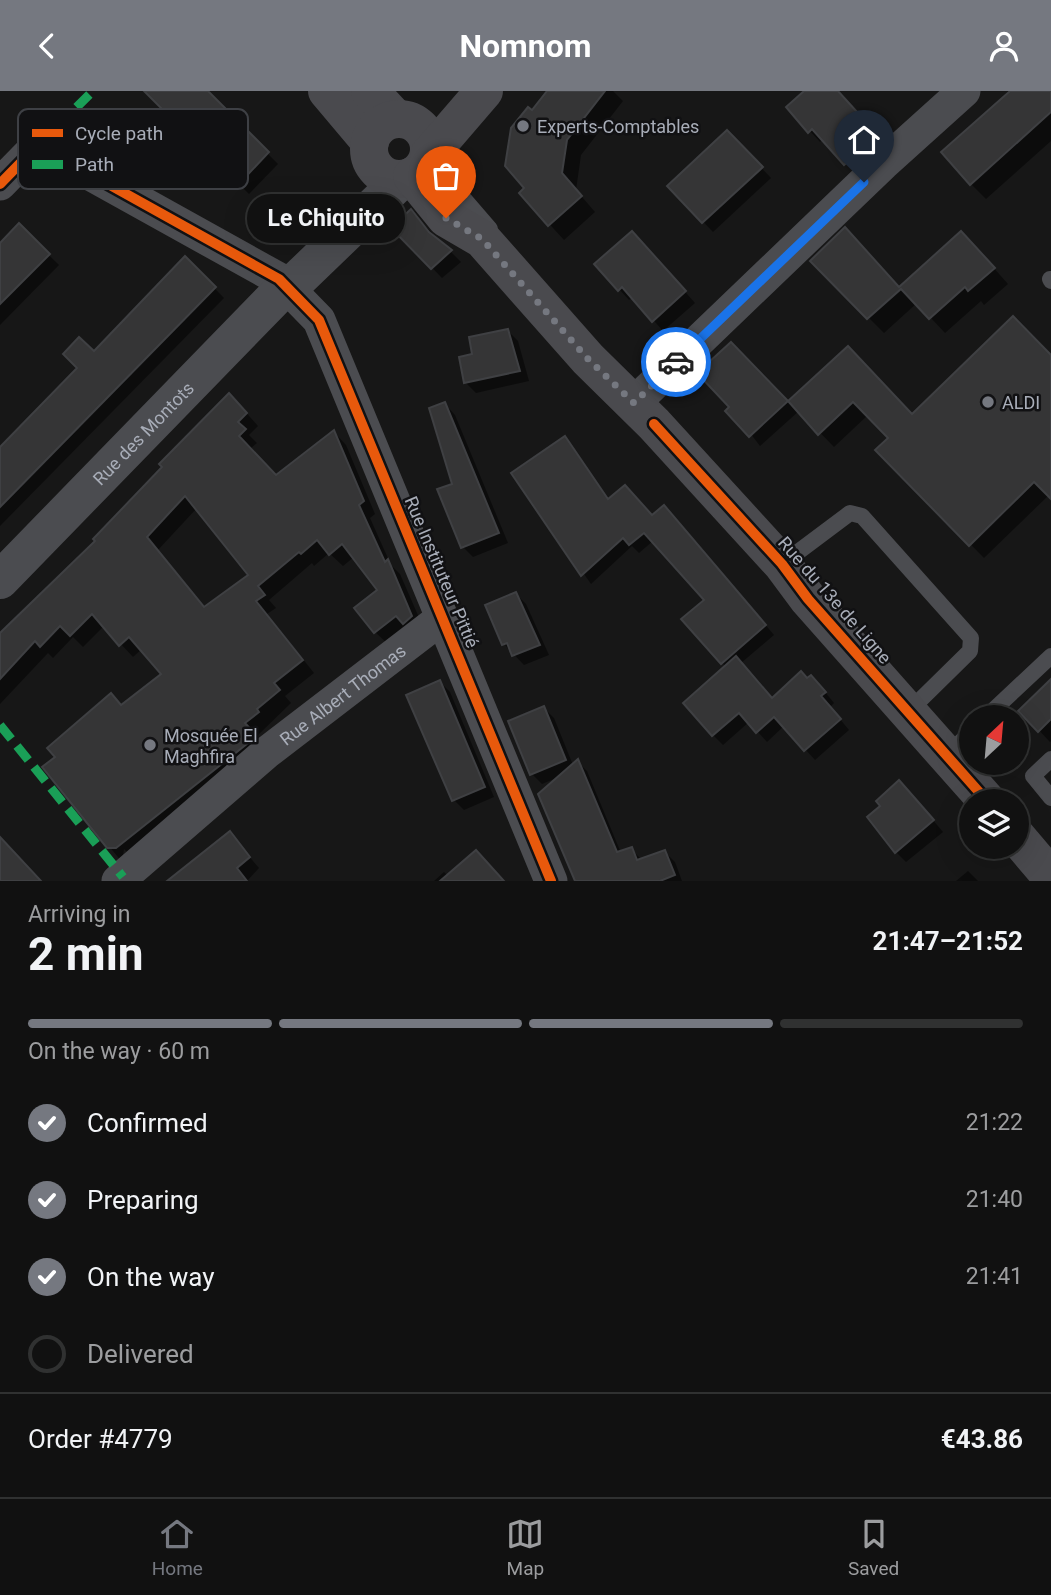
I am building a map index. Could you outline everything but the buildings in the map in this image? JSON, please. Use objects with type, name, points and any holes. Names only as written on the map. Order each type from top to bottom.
[{"type":"main road","points":[[327,91],[403,153]]},
{"type":"main road","points":[[370,91],[403,153]]},
{"type":"main road","points":[[403,153],[477,99]]},
{"type":"main road","name":"Rue du 13e de Ligne","points":[[403,153],[465,200],[482,239],[588,359],[634,403],[782,564],[808,599],[909,711],[959,743]]},
{"type":"main road","name":"Rue du 13e de Ligne","points":[[403,153],[446,218],[482,239]]},
{"type":"main road","points":[[1029,851],[1051,876]]},
{"type":"street","points":[[634,403],[873,173],[964,91]]},
{"type":"street","name":"Rue des Montots","points":[[0,580],[285,287],[288,274],[353,209],[403,153]]},
{"type":"street","name":"Rue Instituteur Pittié","points":[[0,184],[18,166]]},
{"type":"street","name":"Rue Instituteur Pittié","points":[[117,189],[279,279],[319,320],[551,881]]},
{"type":"street","name":"Rue Albert Thomas","points":[[118,881],[266,753],[442,618]]},
{"type":"lane","name":"Rue du 13e de Ligne","points":[[465,200],[595,346],[634,403]]},
{"type":"lane","points":[[782,564],[850,513],[862,516],[971,638],[970,651],[909,711]]},
{"type":"lane","points":[[999,705],[1051,656]]},
{"type":"lane","points":[[1051,759],[1034,776],[1051,798]]},
{"type":"marked path","points":[[75,109],[93,91]]},
{"type":"marked path","points":[[0,725],[123,877]]},
{"type":"cycle path","points":[[0,184],[18,166]]},
{"type":"cycle path","points":[[117,189],[279,279],[319,320],[551,881]]},
{"type":"cycle path","points":[[654,424],[782,564],[808,599],[976,789]]},
{"type":"way so far","points":[[446,218],[482,239],[588,359],[634,403],[676,362]]},
{"type":"place","name":"Experts-Comptables","points":[[523,126]]},
{"type":"place","name":"Le Chiquito","points":[[446,218]]},
{"type":"place","name":"ALDI","points":[[988,402]]},
{"type":"place","name":"Mosquée El Maghfira","points":[[150,745]]},
{"type":"route","points":[[676,362],[864,182]]}]
